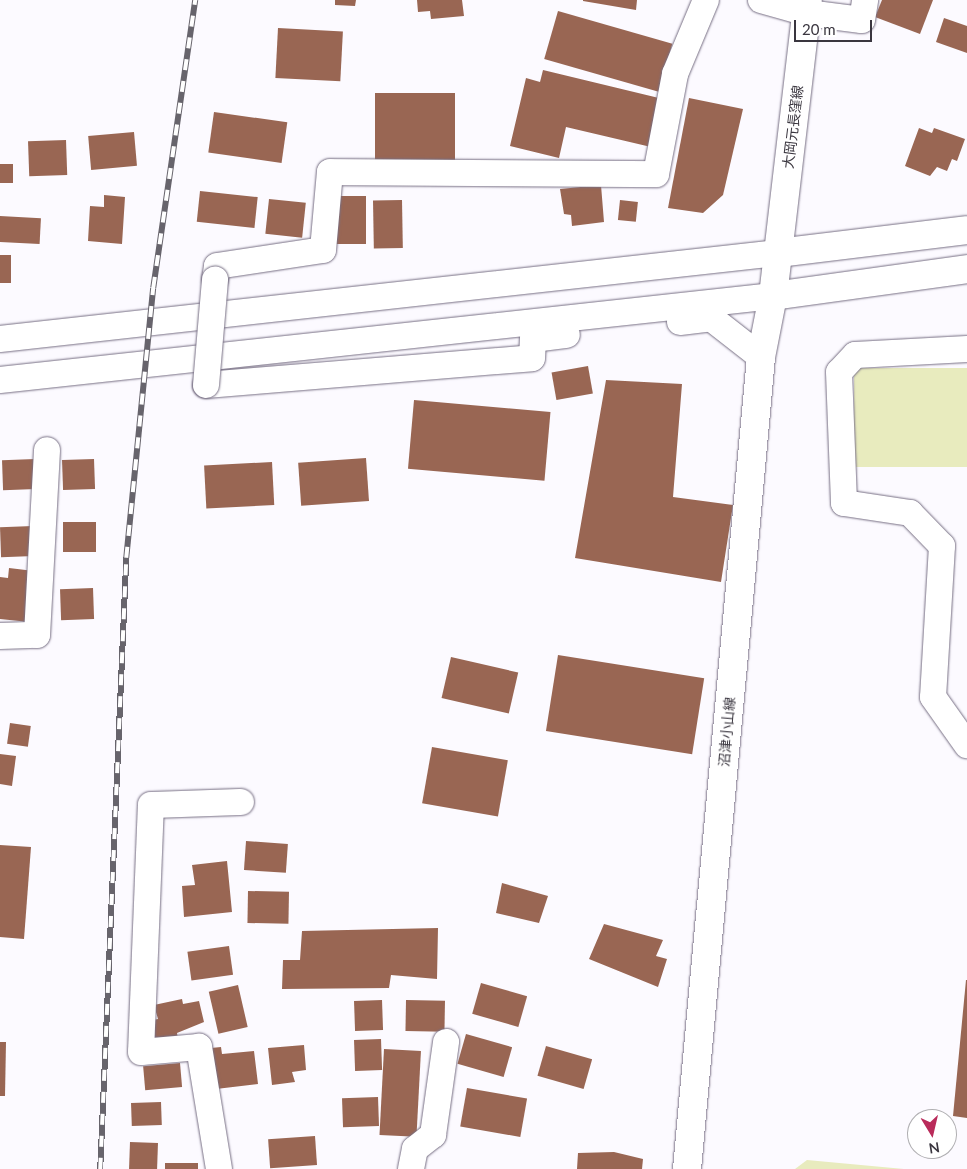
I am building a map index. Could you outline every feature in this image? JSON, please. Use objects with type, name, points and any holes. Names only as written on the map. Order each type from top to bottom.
[{"type":"main road","name":"大岡元長窪線","points":[[773,296],[808,6]]},
{"type":"main road","points":[[778,253],[967,230]]},
{"type":"main road","points":[[773,296],[967,270]]},
{"type":"main road","name":"沼津小山線","points":[[687,1169],[761,357],[773,296]]},
{"type":"street","points":[[706,0],[676,74],[656,174],[330,172],[323,250],[217,266],[206,384],[532,358],[532,339],[711,318],[761,357]]},
{"type":"street","points":[[760,0],[808,6],[862,20],[865,0]]},
{"type":"street","points":[[0,339],[778,253]]},
{"type":"street","points":[[0,380],[773,296]]},
{"type":"street","points":[[967,349],[854,355],[839,372],[844,503],[910,513],[942,546],[933,698],[967,745]]},
{"type":"street","points":[[0,636],[37,635],[47,450]]},
{"type":"street","points":[[219,1169],[199,1047],[141,1052],[151,805],[241,802]]},
{"type":"street","points":[[411,1169],[415,1149],[433,1134],[446,1042]]},
{"type":"green space","points":[[854,368],[967,368],[967,467],[854,467]]},
{"type":"green space","points":[[807,1160],[904,1169],[795,1169]]},
{"type":"building","points":[[335,0],[356,0],[355,6],[335,5]]},
{"type":"building","points":[[417,0],[462,0],[464,16],[431,19],[430,11],[418,12]]},
{"type":"building","points":[[583,0],[637,0],[636,10]]},
{"type":"building","points":[[882,0],[933,0],[920,34],[875,17]]},
{"type":"building","points":[[558,11],[672,44],[659,92],[544,59]]},
{"type":"building","points":[[944,18],[967,26],[967,53],[936,42]]},
{"type":"building","points":[[278,28],[343,31],[340,81],[275,78]]},
{"type":"building","points":[[543,70],[663,99],[651,147],[566,127],[559,158],[510,146],[526,78],[540,82]]},
{"type":"building","points":[[375,93],[455,93],[455,160],[375,160]]},
{"type":"building","points":[[689,98],[743,109],[723,195],[703,213],[668,208]]},
{"type":"building","points":[[214,112],[287,122],[282,163],[208,153]]},
{"type":"building","points":[[919,128],[932,133],[934,128],[965,139],[957,161],[952,159],[947,171],[937,167],[930,176],[905,166]]},
{"type":"building","points":[[134,132],[137,166],[91,170],[88,136]]},
{"type":"building","points":[[66,140],[67,175],[29,176],[28,141]]},
{"type":"building","points":[[0,164],[13,164],[13,183],[0,183]]},
{"type":"building","points":[[601,185],[604,222],[572,226],[571,215],[564,214],[560,189]]},
{"type":"building","points":[[200,191],[258,197],[254,228],[197,222]]},
{"type":"building","points":[[104,195],[125,197],[122,244],[88,241],[90,206],[104,207]]},
{"type":"building","points":[[335,196],[366,196],[366,244],[335,244]]},
{"type":"building","points":[[269,199],[306,203],[302,238],[265,234]]},
{"type":"building","points":[[402,200],[403,248],[374,248],[373,201]]},
{"type":"building","points":[[620,200],[638,202],[636,222],[618,220]]},
{"type":"building","points":[[0,216],[41,218],[40,244],[0,242]]},
{"type":"building","points":[[0,255],[11,255],[11,283],[0,283]]},
{"type":"building","points":[[588,366],[593,394],[556,400],[552,372]]},
{"type":"building","points":[[606,380],[682,384],[673,497],[733,505],[721,582],[575,558]]},
{"type":"building","points":[[414,400],[550,412],[544,481],[408,469]]},
{"type":"building","points":[[366,458],[369,501],[301,506],[298,463]]},
{"type":"building","points":[[35,459],[36,489],[3,490],[2,460]]},
{"type":"building","points":[[94,459],[95,489],[63,490],[62,460]]},
{"type":"building","points":[[272,462],[274,505],[206,508],[204,466]]},
{"type":"building","points":[[63,522],[96,522],[96,552],[63,552]]},
{"type":"building","points":[[33,526],[34,556],[1,557],[0,527]]},
{"type":"building","points":[[9,568],[34,571],[29,622],[0,619],[0,577],[8,578]]},
{"type":"building","points":[[93,588],[94,619],[61,620],[60,589]]},
{"type":"building","points":[[558,655],[704,678],[692,754],[546,731]]},
{"type":"building","points":[[451,657],[518,673],[509,713],[442,698]]},
{"type":"building","points":[[10,723],[31,726],[28,747],[7,744]]},
{"type":"building","points":[[432,747],[508,760],[498,817],[422,803]]},
{"type":"building","points":[[0,754],[16,756],[12,786],[0,784]]},
{"type":"building","points":[[246,841],[288,844],[286,873],[244,870]]},
{"type":"building","points":[[0,845],[31,847],[24,939],[0,937]]},
{"type":"building","points":[[227,861],[232,912],[184,917],[182,886],[195,885],[192,865]]},
{"type":"building","points":[[502,883],[548,896],[539,923],[496,913]]},
{"type":"building","points":[[248,891],[289,892],[288,924],[247,923]]},
{"type":"building","points":[[604,924],[663,940],[656,956],[667,959],[658,987],[589,959]]},
{"type":"building","points":[[438,928],[437,979],[391,975],[389,988],[282,989],[283,960],[300,960],[302,931]]},
{"type":"building","points":[[229,946],[233,975],[191,981],[187,952]]},
{"type":"building","points":[[967,980],[967,1118],[957,1117],[957,1109],[954,1109]]},
{"type":"building","points":[[481,983],[527,996],[518,1027],[472,1014]]},
{"type":"building","points":[[238,985],[248,1027],[218,1034],[209,992]]},
{"type":"building","points":[[182,999],[183,1004],[199,1001],[204,1022],[177,1033],[178,1039],[154,1045],[148,1021],[158,1019],[154,1005]]},
{"type":"building","points":[[382,1000],[383,1030],[355,1031],[354,1001]]},
{"type":"building","points":[[406,1000],[445,1001],[444,1032],[405,1031]]},
{"type":"building","points":[[466,1034],[512,1047],[504,1077],[457,1064]]},
{"type":"building","points":[[381,1039],[382,1070],[355,1071],[354,1040]]},
{"type":"building","points":[[0,1042],[6,1042],[5,1096],[0,1096]]},
{"type":"building","points":[[304,1045],[306,1070],[292,1072],[295,1082],[272,1085],[268,1048]]},
{"type":"building","points":[[546,1046],[592,1059],[584,1089],[537,1076]]},
{"type":"building","points":[[221,1047],[222,1054],[254,1051],[258,1084],[216,1089],[211,1048]]},
{"type":"building","points":[[384,1049],[421,1051],[416,1137],[379,1135]]},
{"type":"building","points":[[180,1063],[182,1087],[145,1090],[143,1066]]},
{"type":"building","points":[[467,1088],[527,1099],[520,1137],[460,1126]]},
{"type":"building","points":[[378,1097],[379,1126],[343,1127],[342,1098]]},
{"type":"building","points":[[161,1102],[162,1125],[132,1126],[131,1103]]},
{"type":"building","points":[[315,1136],[317,1165],[270,1168],[268,1139]]},
{"type":"building","points":[[130,1142],[158,1143],[157,1169],[129,1169]]},
{"type":"building","points":[[614,1152],[643,1159],[642,1169],[577,1169],[578,1153]]},
{"type":"building","points":[[165,1163],[198,1163],[198,1169],[165,1169]]},
{"type":"railway","points":[[100,1169],[126,558],[153,288],[195,0]]}]
